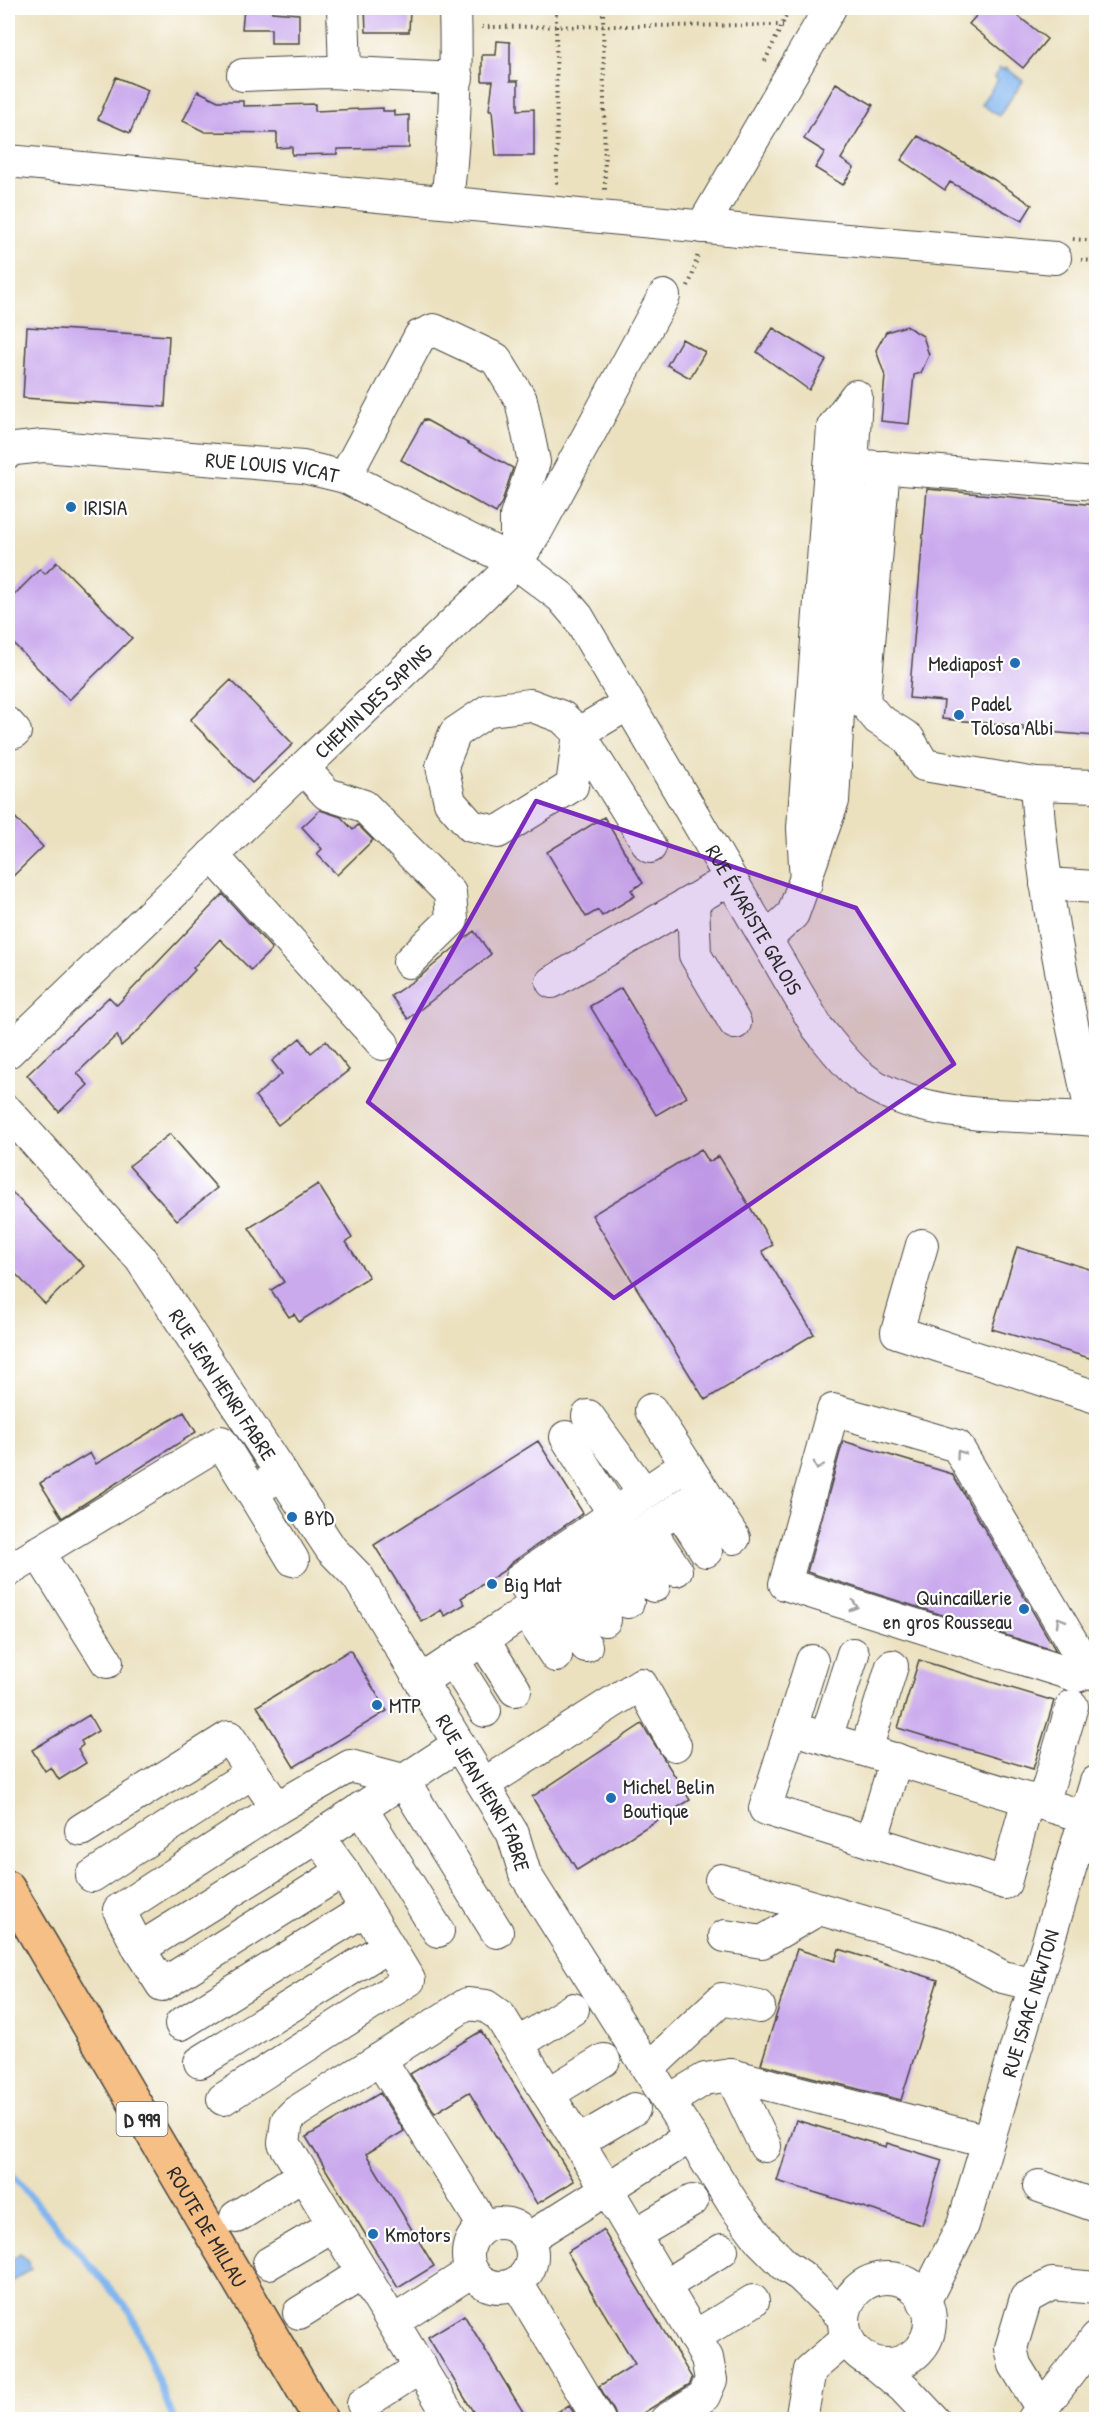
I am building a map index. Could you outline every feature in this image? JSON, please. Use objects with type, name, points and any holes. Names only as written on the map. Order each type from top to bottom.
[{"type":"main road","name":"ROUTE DE MILLAU","points":[[8,1888],[277,2349],[316,2420]]},
{"type":"main road","name":"ROUTE DE MILLAU","points":[[277,2349],[321,2420]]},
{"type":"street","points":[[343,8],[345,73]]},
{"type":"street","points":[[702,227],[825,16]]},
{"type":"street","points":[[447,201],[453,153],[457,78],[456,17]]},
{"type":"street","points":[[243,75],[345,73],[457,78]]},
{"type":"street","points":[[8,161],[1055,258]]},
{"type":"street","name":"CHEMIN DES SAPINS","points":[[8,1052],[516,563],[537,530],[664,296]]},
{"type":"street","points":[[345,477],[420,336],[434,330],[496,359],[521,400],[534,462],[516,516],[516,563]]},
{"type":"street","points":[[766,939],[793,914],[806,883],[833,801],[856,396],[833,427],[803,828],[806,883]]},
{"type":"street","name":"RUE LOUIS VICAT","points":[[8,452],[43,446],[303,467],[345,477],[516,563]]},
{"type":"street","points":[[852,465],[1096,484]]},
{"type":"street","points":[[884,467],[864,702],[878,719],[908,738],[924,765],[1036,784],[1096,786]]},
{"type":"street","name":"RUE ÉVARISTE GALOIS","points":[[516,563],[561,597],[578,617],[817,1027],[844,1061],[861,1076],[888,1093],[925,1107],[953,1111],[1095,1120]]},
{"type":"street","points":[[579,733],[628,704]]},
{"type":"street","points":[[579,733],[572,786],[498,832],[471,826],[450,802],[442,766],[454,733],[489,710],[530,705],[562,717],[579,733],[650,847]]},
{"type":"street","points":[[303,768],[327,794],[364,806],[450,893],[452,920],[409,962]]},
{"type":"street","points":[[1036,784],[1040,845],[1057,958],[1087,1052],[1095,1120]]},
{"type":"street","points":[[212,855],[383,1044]]},
{"type":"street","points":[[552,982],[730,879]]},
{"type":"street","points":[[1046,884],[1096,887]]},
{"type":"street","points":[[693,901],[695,956],[735,1023]]},
{"type":"street","name":"RUE JEAN HENRI FABRE","points":[[8,1112],[140,1258],[331,1549],[358,1577],[513,1834],[525,1874],[736,2208],[761,2241],[786,2266],[801,2276],[846,2328]]},
{"type":"street","points":[[922,1245],[897,1332],[1096,1397]]},
{"type":"street","points":[[651,1410],[686,1465],[692,1501],[720,1545]]},
{"type":"street","points":[[833,1410],[957,1446],[1093,1673],[1077,1676],[785,1584],[833,1410]]},
{"type":"street","points":[[641,1594],[622,1547],[605,1520],[577,1427],[644,1493]]},
{"type":"street","points":[[8,1571],[221,1442],[293,1560]]},
{"type":"street","points":[[586,1646],[538,1603],[521,1578],[686,1465]]},
{"type":"street","points":[[252,1492],[282,1474]]},
{"type":"street","points":[[421,1681],[692,1501]]},
{"type":"street","points":[[622,1547],[641,1594]]},
{"type":"street","points":[[38,1552],[107,1662]]},
{"type":"street","points":[[577,1577],[641,1594]]},
{"type":"street","points":[[538,1603],[556,1656]]},
{"type":"street","points":[[483,1640],[515,1690]]},
{"type":"street","points":[[453,1660],[484,1711]]},
{"type":"street","points":[[847,1744],[872,1660],[847,1744]]},
{"type":"street","points":[[812,1662],[765,1809],[1005,1883],[1072,1706]]},
{"type":"street","points":[[484,1784],[641,1684],[675,1745]]},
{"type":"street","points":[[791,1728],[1086,1817]]},
{"type":"street","points":[[81,1830],[229,1737],[277,1808]]},
{"type":"street","points":[[140,1949],[318,1837],[459,1744]]},
{"type":"street","points":[[871,1842],[896,1759]]},
{"type":"street","points":[[343,1871],[162,1985],[119,1910],[277,1808],[350,1766],[403,1780],[497,1932]]},
{"type":"street","points":[[92,1876],[254,1772]]},
{"type":"street","name":"RUE ISAAC NEWTON","points":[[924,2302],[963,2224],[1096,1782]]},
{"type":"street","points":[[361,1808],[438,1931]]},
{"type":"street","points":[[223,2099],[409,1980],[343,1871],[318,1837]]},
{"type":"street","points":[[721,1880],[942,1945],[1003,1977],[1035,1985]]},
{"type":"street","points":[[181,2024],[366,1909]]},
{"type":"street","points":[[725,1936],[762,1942],[819,1909]]},
{"type":"street","points":[[200,2062],[388,1946]]},
{"type":"street","points":[[648,2069],[722,2000],[759,2007]]},
{"type":"street","points":[[451,2419],[284,2143],[287,2121],[296,2112],[467,2004],[486,2007],[500,2016],[607,2189],[707,2358],[711,2380],[704,2396],[666,2420]]},
{"type":"street","points":[[518,2044],[573,2009]]},
{"type":"street","points":[[380,2059],[484,2226]]},
{"type":"street","points":[[548,2094],[604,2060]]},
{"type":"street","points":[[731,2075],[765,2146]]},
{"type":"street","points":[[668,2101],[705,2079],[731,2075],[988,2141]]},
{"type":"street","points":[[578,2142],[634,2109]]},
{"type":"street","points":[[529,2238],[691,2136]]},
{"type":"street","points":[[236,2217],[303,2175]]},
{"type":"street","points":[[1039,2186],[1096,2206]]},
{"type":"street","points":[[634,2235],[692,2201]]},
{"type":"street","points":[[500,2222],[516,2226],[529,2238],[533,2254],[529,2271],[517,2283],[501,2288],[484,2283],[472,2271],[468,2255],[472,2238],[484,2226],[500,2222]]},
{"type":"street","name":"RUE ISAAC NEWTON","points":[[895,2280],[929,2260],[963,2224]]},
{"type":"street","points":[[270,2264],[333,2225]]},
{"type":"street","points":[[664,2286],[722,2250]]},
{"type":"street","points":[[393,2322],[472,2271]]},
{"type":"street","points":[[299,2313],[363,2274]]},
{"type":"street","points":[[801,2276],[864,2285]]},
{"type":"street","points":[[873,2362],[886,2364],[900,2362],[912,2356],[928,2335],[930,2321],[924,2302],[912,2287],[895,2280],[874,2280],[864,2285],[848,2303],[846,2328],[853,2348],[873,2362],[933,2417]]},
{"type":"street","points":[[517,2283],[599,2420]]},
{"type":"street","points":[[1096,2288],[1052,2284],[1026,2298],[1011,2348],[1015,2365],[1037,2414],[1096,2338]]},
{"type":"street","points":[[694,2337],[753,2301]]},
{"type":"street","points":[[800,2419],[810,2370],[846,2328]]},
{"type":"street","points":[[921,2347],[924,2376],[933,2417]]},
{"type":"street","points":[[363,2404],[421,2367]]},
{"type":"path","points":[[556,8],[558,196]]},
{"type":"path","points":[[603,8],[605,199]]},
{"type":"path","points":[[762,67],[789,8]]},
{"type":"path","points":[[456,17],[556,26],[603,26],[782,25],[825,16]]},
{"type":"path","points":[[664,296],[681,298],[692,278],[702,227]]},
{"type":"highlighted area","points":[[536,801],[856,908],[954,1064],[614,1298],[368,1102]]},
{"type":"water","points":[[1000,68],[1004,70],[1006,68],[1023,81],[999,116],[981,104],[998,80],[994,77]]},
{"type":"water","points":[[20,2254],[28,2260],[31,2269],[8,2284],[8,2263]]},
{"type":"building","points":[[244,8],[272,8],[272,12],[299,14],[299,43],[271,43],[271,29],[242,29]]},
{"type":"building","points":[[365,8],[410,8],[409,32],[366,32]]},
{"type":"building","points":[[983,8],[1008,8],[1047,39],[1023,68],[969,24]]},
{"type":"building","points":[[497,41],[510,42],[510,81],[518,81],[518,110],[534,109],[534,156],[496,156],[492,110],[489,110],[493,81],[482,81],[482,55],[496,55]]},
{"type":"building","points":[[116,77],[148,90],[130,133],[98,119]]},
{"type":"building","points":[[836,83],[873,105],[841,159],[854,168],[843,185],[815,168],[825,152],[804,139]]},
{"type":"building","points":[[198,91],[218,101],[243,101],[243,106],[315,104],[315,111],[383,108],[383,111],[394,111],[394,116],[409,115],[409,148],[337,149],[337,154],[292,155],[292,147],[277,148],[277,133],[205,132],[183,121]]},
{"type":"building","points":[[918,136],[993,179],[1032,205],[1022,221],[950,182],[945,190],[901,160]]},
{"type":"building","points":[[906,326],[923,336],[929,355],[921,373],[914,375],[909,424],[881,421],[885,376],[876,350],[886,332]]},
{"type":"building","points":[[27,327],[169,336],[165,407],[23,398]]},
{"type":"building","points":[[773,328],[826,360],[809,390],[757,352]]},
{"type":"building","points":[[682,339],[705,352],[690,378],[667,365]]},
{"type":"building","points":[[424,419],[513,468],[496,513],[401,460]]},
{"type":"building","points":[[927,489],[1096,505],[1096,736],[1023,730],[1023,726],[942,719],[944,701],[909,698]]},
{"type":"building","points":[[57,562],[132,638],[69,700],[8,638],[8,601],[40,569],[45,574]]},
{"type":"building","points":[[231,680],[293,744],[252,783],[190,720]]},
{"type":"building","points":[[8,810],[43,847],[8,881]]},
{"type":"building","points":[[320,810],[341,817],[353,830],[358,825],[373,840],[337,875],[317,854],[322,849],[302,827]]},
{"type":"building","points":[[604,817],[643,883],[631,890],[635,896],[602,916],[598,910],[586,917],[547,852]]},
{"type":"building","points":[[223,894],[272,949],[251,970],[220,939],[193,968],[195,970],[140,1029],[121,1046],[117,1035],[77,1073],[88,1085],[59,1112],[27,1075],[109,997],[117,1005]]},
{"type":"building","points":[[474,931],[491,954],[408,1019],[391,996],[422,975]]},
{"type":"building","points":[[621,988],[687,1097],[656,1115],[590,1006]]},
{"type":"building","points":[[300,1038],[311,1053],[326,1041],[349,1070],[278,1125],[255,1096],[282,1074],[272,1061]]},
{"type":"building","points":[[170,1134],[217,1188],[177,1220],[129,1166]]},
{"type":"building","points":[[701,1149],[709,1162],[719,1156],[773,1245],[762,1251],[814,1334],[705,1400],[592,1215]]},
{"type":"building","points":[[318,1184],[352,1238],[346,1242],[369,1277],[299,1322],[294,1314],[289,1317],[271,1290],[284,1282],[249,1228]]},
{"type":"building","points":[[8,1188],[84,1266],[45,1304],[8,1266]]},
{"type":"building","points":[[1017,1247],[1096,1271],[1096,1360],[992,1329]]},
{"type":"building","points":[[184,1412],[196,1432],[62,1518],[40,1483],[90,1453],[96,1464]]},
{"type":"building","points":[[538,1441],[583,1513],[511,1563],[505,1570],[461,1598],[465,1604],[445,1616],[441,1610],[422,1622],[374,1545]]},
{"type":"building","points":[[843,1441],[952,1474],[1056,1651],[807,1572]]},
{"type":"building","points":[[350,1650],[387,1711],[294,1767],[257,1706]]},
{"type":"building","points":[[919,1660],[1054,1701],[1033,1769],[898,1728]]},
{"type":"building","points":[[89,1715],[98,1731],[81,1741],[83,1745],[78,1749],[86,1763],[59,1780],[51,1767],[45,1771],[32,1750]]},
{"type":"building","name":"Michel Belin Boutique","points":[[642,1724],[690,1800],[577,1870],[532,1797]]},
{"type":"building","points":[[797,1949],[835,1961],[839,1949],[938,1980],[901,2100],[761,2064]]},
{"type":"building","points":[[481,2031],[574,2181],[537,2204],[469,2092],[435,2113],[410,2074]]},
{"type":"building","points":[[380,2093],[404,2131],[366,2154],[434,2266],[398,2288],[306,2137]]},
{"type":"building","points":[[796,2120],[886,2147],[887,2143],[942,2160],[922,2225],[777,2181]]},
{"type":"building","points":[[603,2230],[692,2378],[690,2384],[632,2420],[617,2420],[599,2386],[635,2364],[567,2252]]},
{"type":"building","points":[[464,2315],[528,2420],[478,2420],[428,2337]]},
{"type":"building","points":[[569,2405],[578,2420],[544,2420]]},
{"type":"waterway","points":[[8,2165],[13,2176],[131,2313],[174,2420]]},
{"type":"place","name":"IRISIA","points":[[71,507]]},
{"type":"place","name":"Mediapost","points":[[1015,663]]},
{"type":"place","name":"Padel Tolosa Albi","points":[[959,715]]},
{"type":"place","name":"BYD","points":[[292,1517]]},
{"type":"place","name":"Big Mat","points":[[492,1584]]},
{"type":"place","name":"Quincaillerie en gros Rousseau","points":[[1024,1609]]},
{"type":"place","name":"MTP","points":[[377,1705]]},
{"type":"place","name":"Michel Belin Boutique","points":[[611,1798]]},
{"type":"place","name":"Kmotors","points":[[373,2234]]}]
